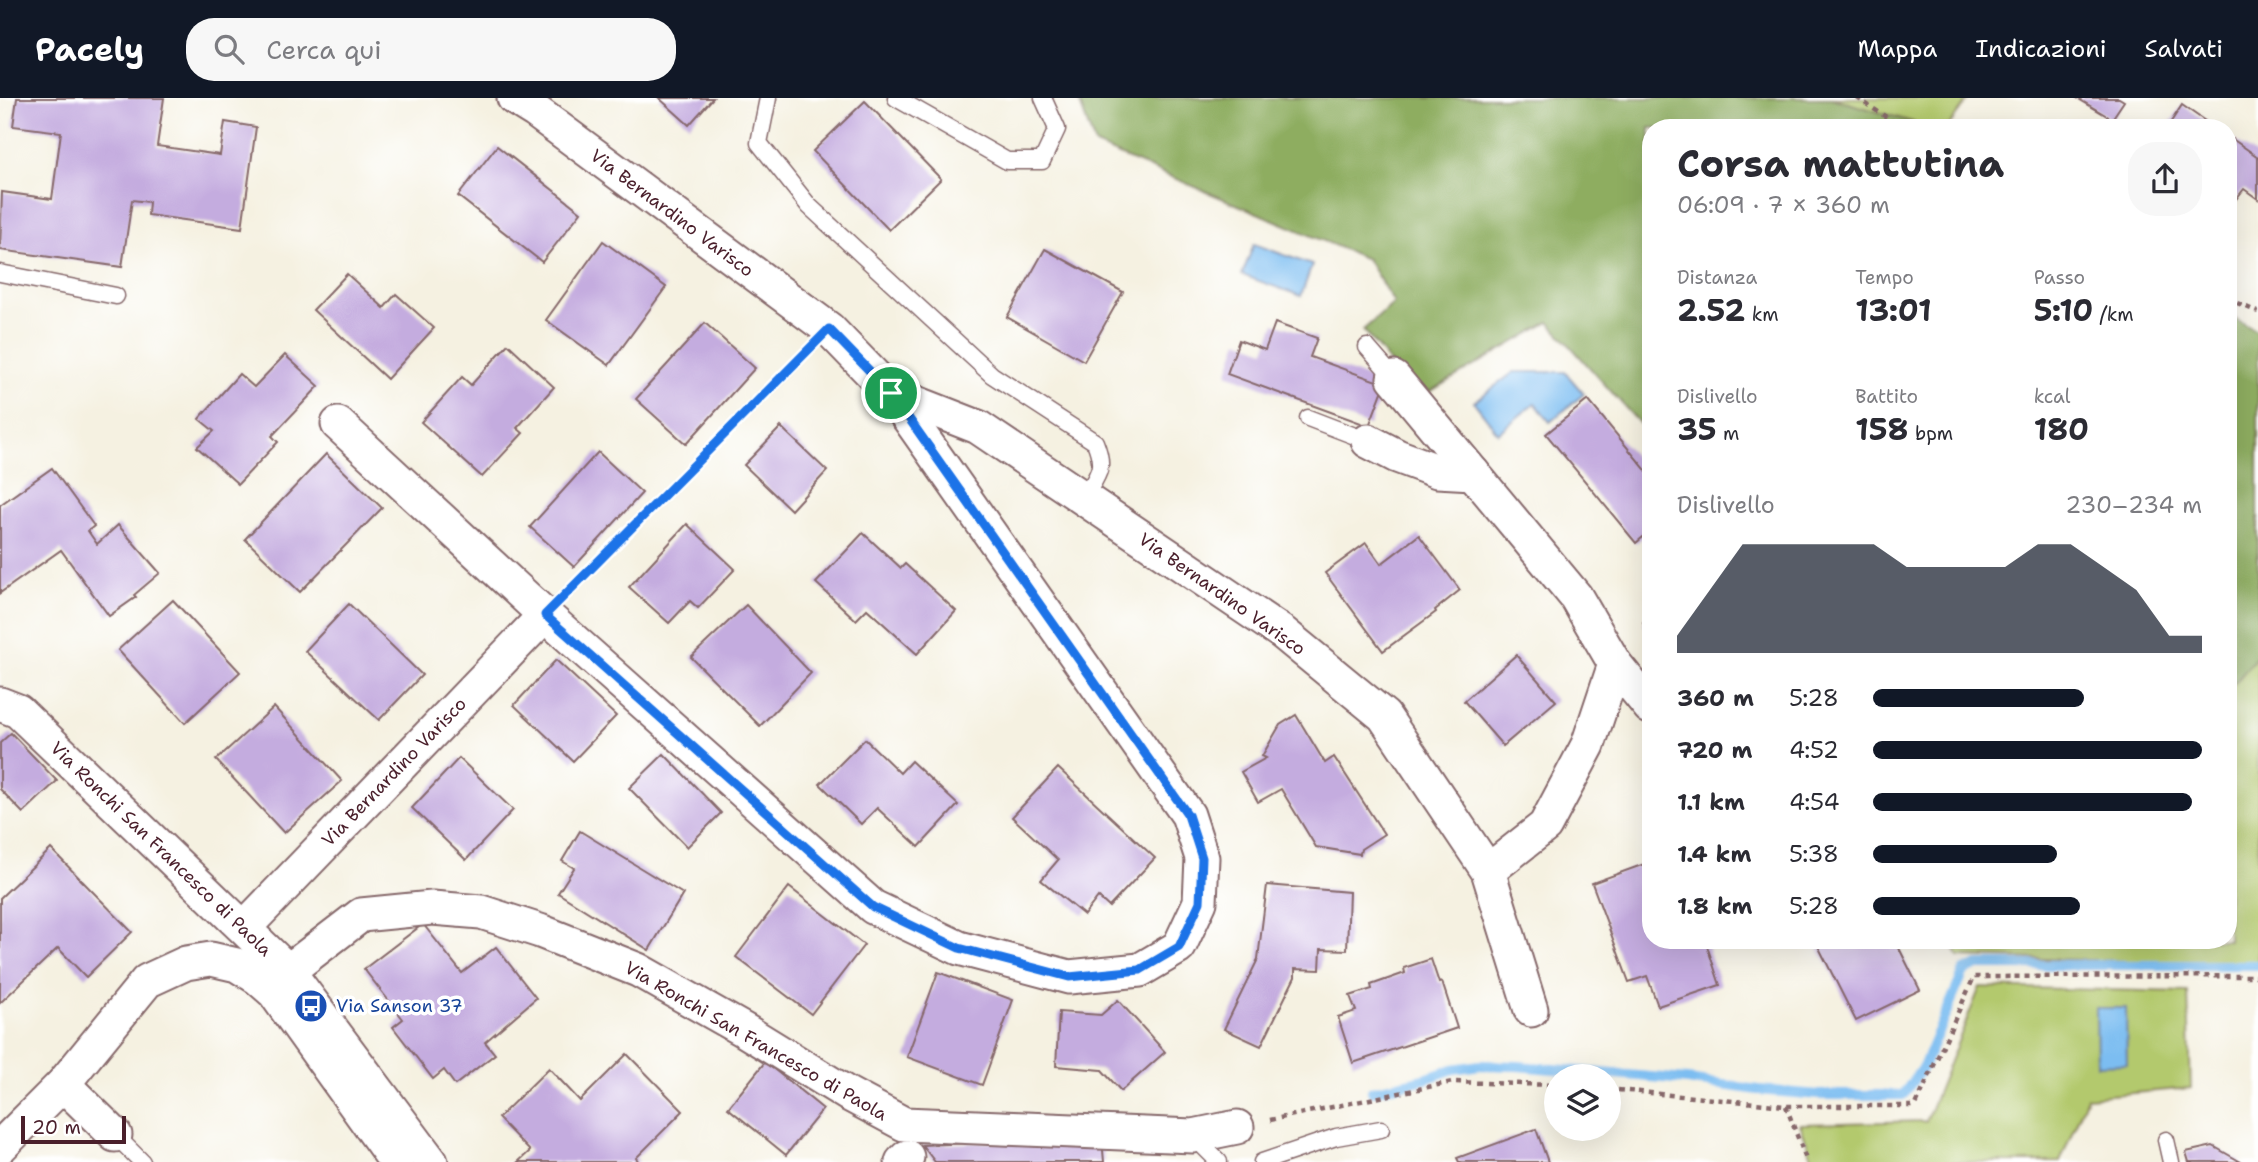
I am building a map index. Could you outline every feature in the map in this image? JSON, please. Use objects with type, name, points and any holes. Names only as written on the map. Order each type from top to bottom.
[{"type":"street","name":"Via Bernardino Varisco","points":[[338,424],[545,615],[873,907],[959,948],[1069,977],[1140,970],[1179,947],[1200,902],[1202,858],[1188,815],[891,393],[829,329],[514,98]]},
{"type":"street","points":[[1394,378],[1576,597],[1615,664],[1642,697]]},
{"type":"street","name":"Via Bernardino Varisco","points":[[891,393],[978,427],[1283,632],[1384,716],[1488,871],[1531,1010]]},
{"type":"street","points":[[1368,441],[1397,456],[1437,471],[1473,472]]},
{"type":"street","name":"Via Bernardino Varisco","points":[[244,928],[545,615]]},
{"type":"street","points":[[1488,871],[1545,826],[1588,745],[1615,664]]},
{"type":"street","name":"Via Ronchi San Francesco di Paola","points":[[0,704],[18,711],[288,971],[361,915],[432,908],[481,912],[540,931],[638,970],[904,1124],[1193,1136],[1237,1127]]},
{"type":"street","points":[[0,1147],[63,1084],[147,981],[186,962],[211,958],[237,965],[274,992],[396,1162]]},
{"type":"street","points":[[288,971],[431,1162]]},
{"type":"street","points":[[63,1084],[115,1135]]},
{"type":"lane","points":[[768,98],[760,143],[810,206],[992,375],[1095,442],[1102,458],[1100,471],[1084,498]]},
{"type":"lane","points":[[896,98],[1007,161],[1042,161],[1057,129],[1043,98]]},
{"type":"lane","points":[[0,273],[116,296]]},
{"type":"lane","points":[[1367,347],[1394,378]]},
{"type":"lane","points":[[1308,418],[1368,441]]},
{"type":"lane","points":[[1262,1162],[1336,1138],[1381,1129]]},
{"type":"lane","points":[[115,1135],[142,1162]]},
{"type":"lane","points":[[1193,1136],[1219,1162]]},
{"type":"lane","points":[[2166,1140],[2171,1162]]},
{"type":"path","points":[[1857,98],[1889,119]]},
{"type":"path","points":[[2237,303],[2258,312]]},
{"type":"path","points":[[545,615],[829,329]]},
{"type":"path","points":[[1621,1090],[1786,1106],[1916,1105],[1975,977],[2258,976]]},
{"type":"path","points":[[1237,1127],[1452,1082],[1544,1085]]},
{"type":"path","points":[[1786,1106],[1807,1162]]},
{"type":"green space","points":[[1078,98],[1831,98],[1902,119],[1642,119],[1640,424],[1549,322],[1419,398],[1363,330],[1394,303],[1367,259],[1095,145]]},
{"type":"green space","points":[[1831,98],[1969,98],[1954,119],[1902,119]]},
{"type":"green space","points":[[2237,319],[2258,332],[2258,655],[2237,681]]},
{"type":"green space","points":[[2258,655],[2258,964],[1958,957],[1955,949],[2237,949],[2237,680]]},
{"type":"green space","points":[[1980,987],[2188,992],[2191,1088],[2087,1097],[2060,1162],[1814,1162],[1800,1124],[1926,1121]]},
{"type":"water","points":[[1254,244],[1312,265],[1301,296],[1242,275]]},
{"type":"water","points":[[1514,372],[1565,372],[1584,394],[1550,422],[1535,403],[1498,433],[1474,402]]},
{"type":"water","points":[[2096,1008],[2126,1008],[2127,1064],[2097,1065]]},
{"type":"building","points":[[17,98],[164,98],[157,146],[220,155],[225,122],[256,127],[242,228],[148,215],[149,202],[132,200],[122,267],[0,250],[2,192],[52,199],[61,132],[13,126]]},
{"type":"building","points":[[659,98],[713,98],[689,125]]},
{"type":"building","points":[[2077,98],[2119,98],[2124,101],[2112,119]]},
{"type":"building","points":[[865,101],[941,179],[889,230],[813,151]]},
{"type":"building","points":[[2182,105],[2202,119],[2173,119]]},
{"type":"building","points":[[2237,142],[2258,157],[2258,199],[2244,189],[2237,198]]},
{"type":"building","points":[[497,146],[581,212],[542,262],[458,196]]},
{"type":"building","points":[[603,241],[666,287],[609,365],[546,320]]},
{"type":"building","points":[[1045,249],[1123,292],[1084,361],[1007,317]]},
{"type":"building","points":[[347,274],[384,308],[396,294],[434,328],[387,379],[313,310]]},
{"type":"building","points":[[705,323],[755,368],[686,444],[636,399]]},
{"type":"building","points":[[1275,323],[1317,338],[1310,357],[1385,384],[1369,426],[1227,374],[1239,340],[1265,350]]},
{"type":"building","points":[[508,344],[554,387],[517,428],[523,433],[482,477],[421,422],[462,377],[471,385]]},
{"type":"building","points":[[285,355],[319,386],[272,436],[278,442],[238,484],[197,447],[214,431],[199,419],[239,374],[254,387]]},
{"type":"building","points":[[1588,400],[1642,465],[1642,538],[1636,543],[1546,434]]},
{"type":"building","points":[[781,427],[827,471],[791,510],[744,465]]},
{"type":"building","points":[[598,452],[642,493],[574,567],[530,527]]},
{"type":"building","points":[[326,454],[382,508],[300,592],[245,539]]},
{"type":"building","points":[[52,468],[94,526],[88,531],[97,544],[118,525],[160,573],[134,595],[136,597],[109,616],[61,550],[0,593],[0,505]]},
{"type":"building","points":[[687,524],[735,569],[698,608],[690,601],[669,623],[629,587]]},
{"type":"building","points":[[863,533],[901,568],[905,564],[956,611],[917,654],[867,609],[856,620],[816,583]]},
{"type":"building","points":[[1419,535],[1460,590],[1435,610],[1436,612],[1383,651],[1325,573],[1366,543],[1381,564]]},
{"type":"building","points":[[173,600],[240,672],[185,723],[118,650]]},
{"type":"building","points":[[349,604],[422,675],[379,720],[305,651]]},
{"type":"building","points":[[746,605],[811,673],[760,726],[691,657]]},
{"type":"building","points":[[1516,655],[1556,701],[1503,746],[1464,701]]},
{"type":"building","points":[[556,660],[616,716],[573,761],[514,705]]},
{"type":"building","points":[[274,707],[342,781],[284,833],[216,760]]},
{"type":"building","points":[[1296,715],[1325,763],[1334,757],[1384,834],[1361,849],[1360,854],[1316,847],[1281,789],[1258,802],[1241,772],[1266,758],[1262,756],[1280,725]]},
{"type":"building","points":[[11,733],[57,781],[23,813],[0,789],[0,743]]},
{"type":"building","points":[[865,739],[900,773],[911,761],[958,805],[919,847],[877,808],[861,824],[820,784]]},
{"type":"building","points":[[664,754],[721,813],[687,847],[629,788]]},
{"type":"building","points":[[459,758],[513,810],[466,860],[412,808]]},
{"type":"building","points":[[1058,768],[1155,858],[1109,907],[1098,897],[1084,915],[1041,880],[1058,860],[1012,817]]},
{"type":"building","points":[[580,831],[683,894],[649,950],[558,893],[574,868],[562,861]]},
{"type":"building","points":[[51,849],[132,932],[86,977],[58,948],[0,1003],[0,898]]},
{"type":"building","points":[[1642,865],[1642,949],[1708,949],[1720,985],[1658,1006],[1647,976],[1629,982],[1592,883]]},
{"type":"building","points":[[1267,885],[1349,892],[1347,950],[1321,949],[1320,970],[1295,969],[1295,977],[1261,1046],[1224,1029],[1258,959]]},
{"type":"building","points":[[789,887],[864,945],[811,1014],[736,957]]},
{"type":"building","points":[[423,924],[462,973],[496,947],[536,998],[485,1042],[495,1054],[455,1085],[444,1070],[433,1079],[393,1027],[403,1019],[364,969]]},
{"type":"building","points":[[1820,949],[1900,949],[1920,990],[1856,1021]]},
{"type":"building","points":[[1431,959],[1439,983],[1442,982],[1457,1028],[1353,1063],[1338,1017],[1356,1011],[1350,996],[1405,973],[1404,968]]},
{"type":"building","points":[[938,972],[1013,1000],[982,1085],[907,1057]]},
{"type":"building","points":[[1118,1000],[1165,1052],[1121,1091],[1102,1070],[1056,1066],[1059,1012],[1101,1015]]},
{"type":"building","points":[[627,1054],[683,1111],[636,1158],[639,1162],[518,1162],[530,1151],[498,1118],[549,1068],[580,1101]]},
{"type":"building","points":[[765,1062],[823,1109],[786,1155],[728,1108]]},
{"type":"building","points":[[1536,1129],[1548,1162],[1459,1162],[1457,1158]]},
{"type":"building","points":[[1102,1138],[1104,1162],[935,1162],[922,1145]]},
{"type":"building","points":[[2213,1146],[2241,1162],[2189,1162],[2186,1152]]},
{"type":"waterway","points":[[1372,1091],[1425,1079],[1453,1069],[1480,1065],[1687,1080],[1819,1095],[1903,1095],[1924,1065],[1964,971],[1978,965],[2258,965]]},
{"type":"place","name":"Via Sanson 37","points":[[311,1006]]},
{"type":"route","points":[[829,329],[891,393],[1188,815],[1202,858],[1200,902],[1179,947],[1140,970],[1069,977],[959,948],[873,907],[545,615],[829,329]]}]
